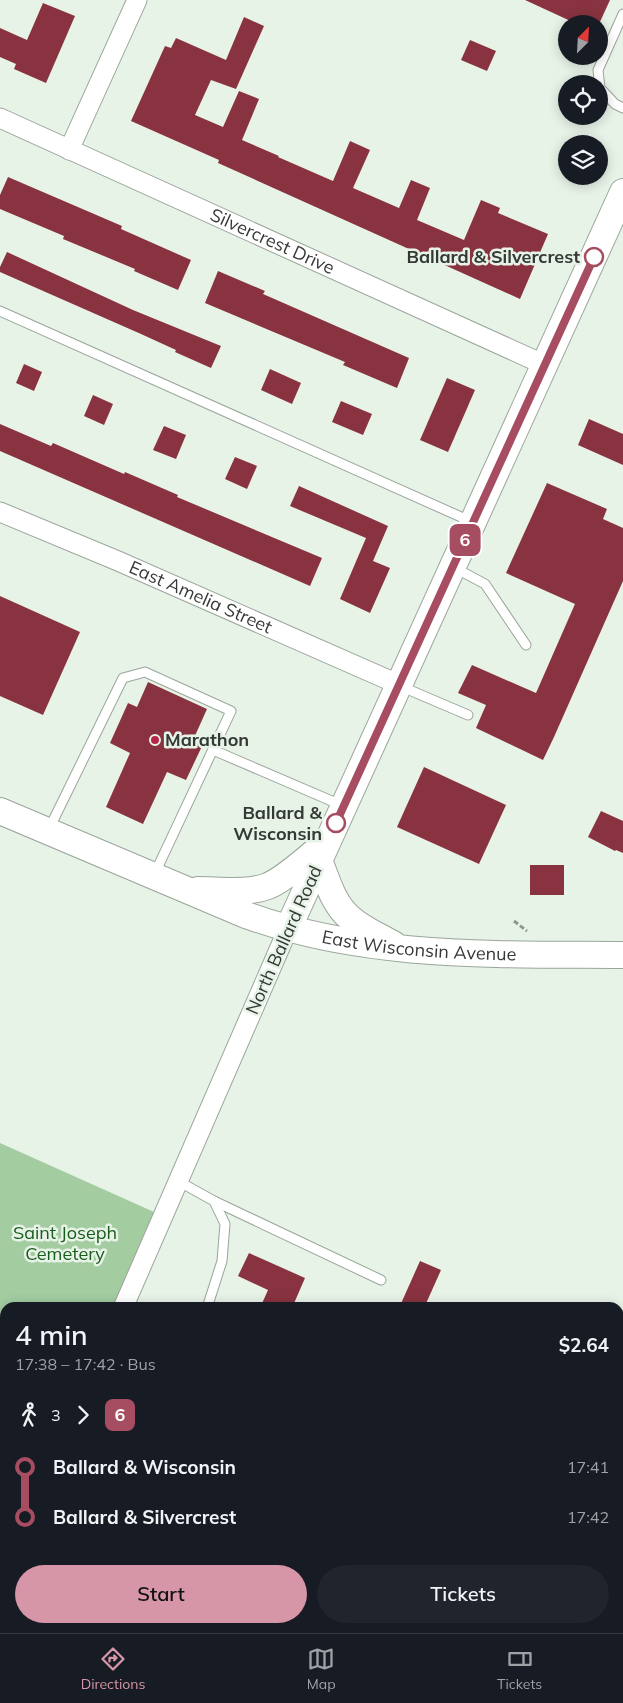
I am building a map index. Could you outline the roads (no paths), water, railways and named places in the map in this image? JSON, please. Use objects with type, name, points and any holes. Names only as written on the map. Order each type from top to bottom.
[{"type":"main road","name":"North Ballard Road","points":[[288,929],[621,200]]},
{"type":"main road","name":"East Wisconsin Avenue","points":[[0,811],[246,915],[288,929],[353,944],[404,950],[466,953],[623,955]]},
{"type":"main road","points":[[183,889],[238,891],[269,886],[324,850],[333,896],[350,918],[404,950]]},
{"type":"street","points":[[69,150],[137,0]]},
{"type":"street","name":"Silvercrest Drive","points":[[0,118],[545,365]]},
{"type":"street","name":"East Amelia Street","points":[[0,512],[118,561],[400,686]]},
{"type":"street","name":"North Ballard Road","points":[[125,1302],[288,929]]},
{"type":"lane","points":[[623,14],[598,70],[600,88],[615,104],[623,108]]},
{"type":"lane","points":[[0,311],[472,523]]},
{"type":"lane","points":[[453,567],[485,584],[526,645]]},
{"type":"lane","points":[[47,832],[123,678],[145,672],[231,711],[153,876]]},
{"type":"lane","points":[[400,686],[468,715]]},
{"type":"lane","points":[[213,750],[344,806]]},
{"type":"lane","points":[[178,1181],[214,1201],[381,1280]]},
{"type":"lane","points":[[209,1302],[222,1261],[225,1224],[214,1201]]},
{"type":"place","name":"Ballard & Silvercrest","points":[[594,257]]},
{"type":"place","name":"Marathon","points":[[155,740]]},
{"type":"place","name":"Ballard & Wisconsin","points":[[336,823]]},
{"type":"park label","name":"Saint Joseph Cemetery","points":[[65,1243]]}]
